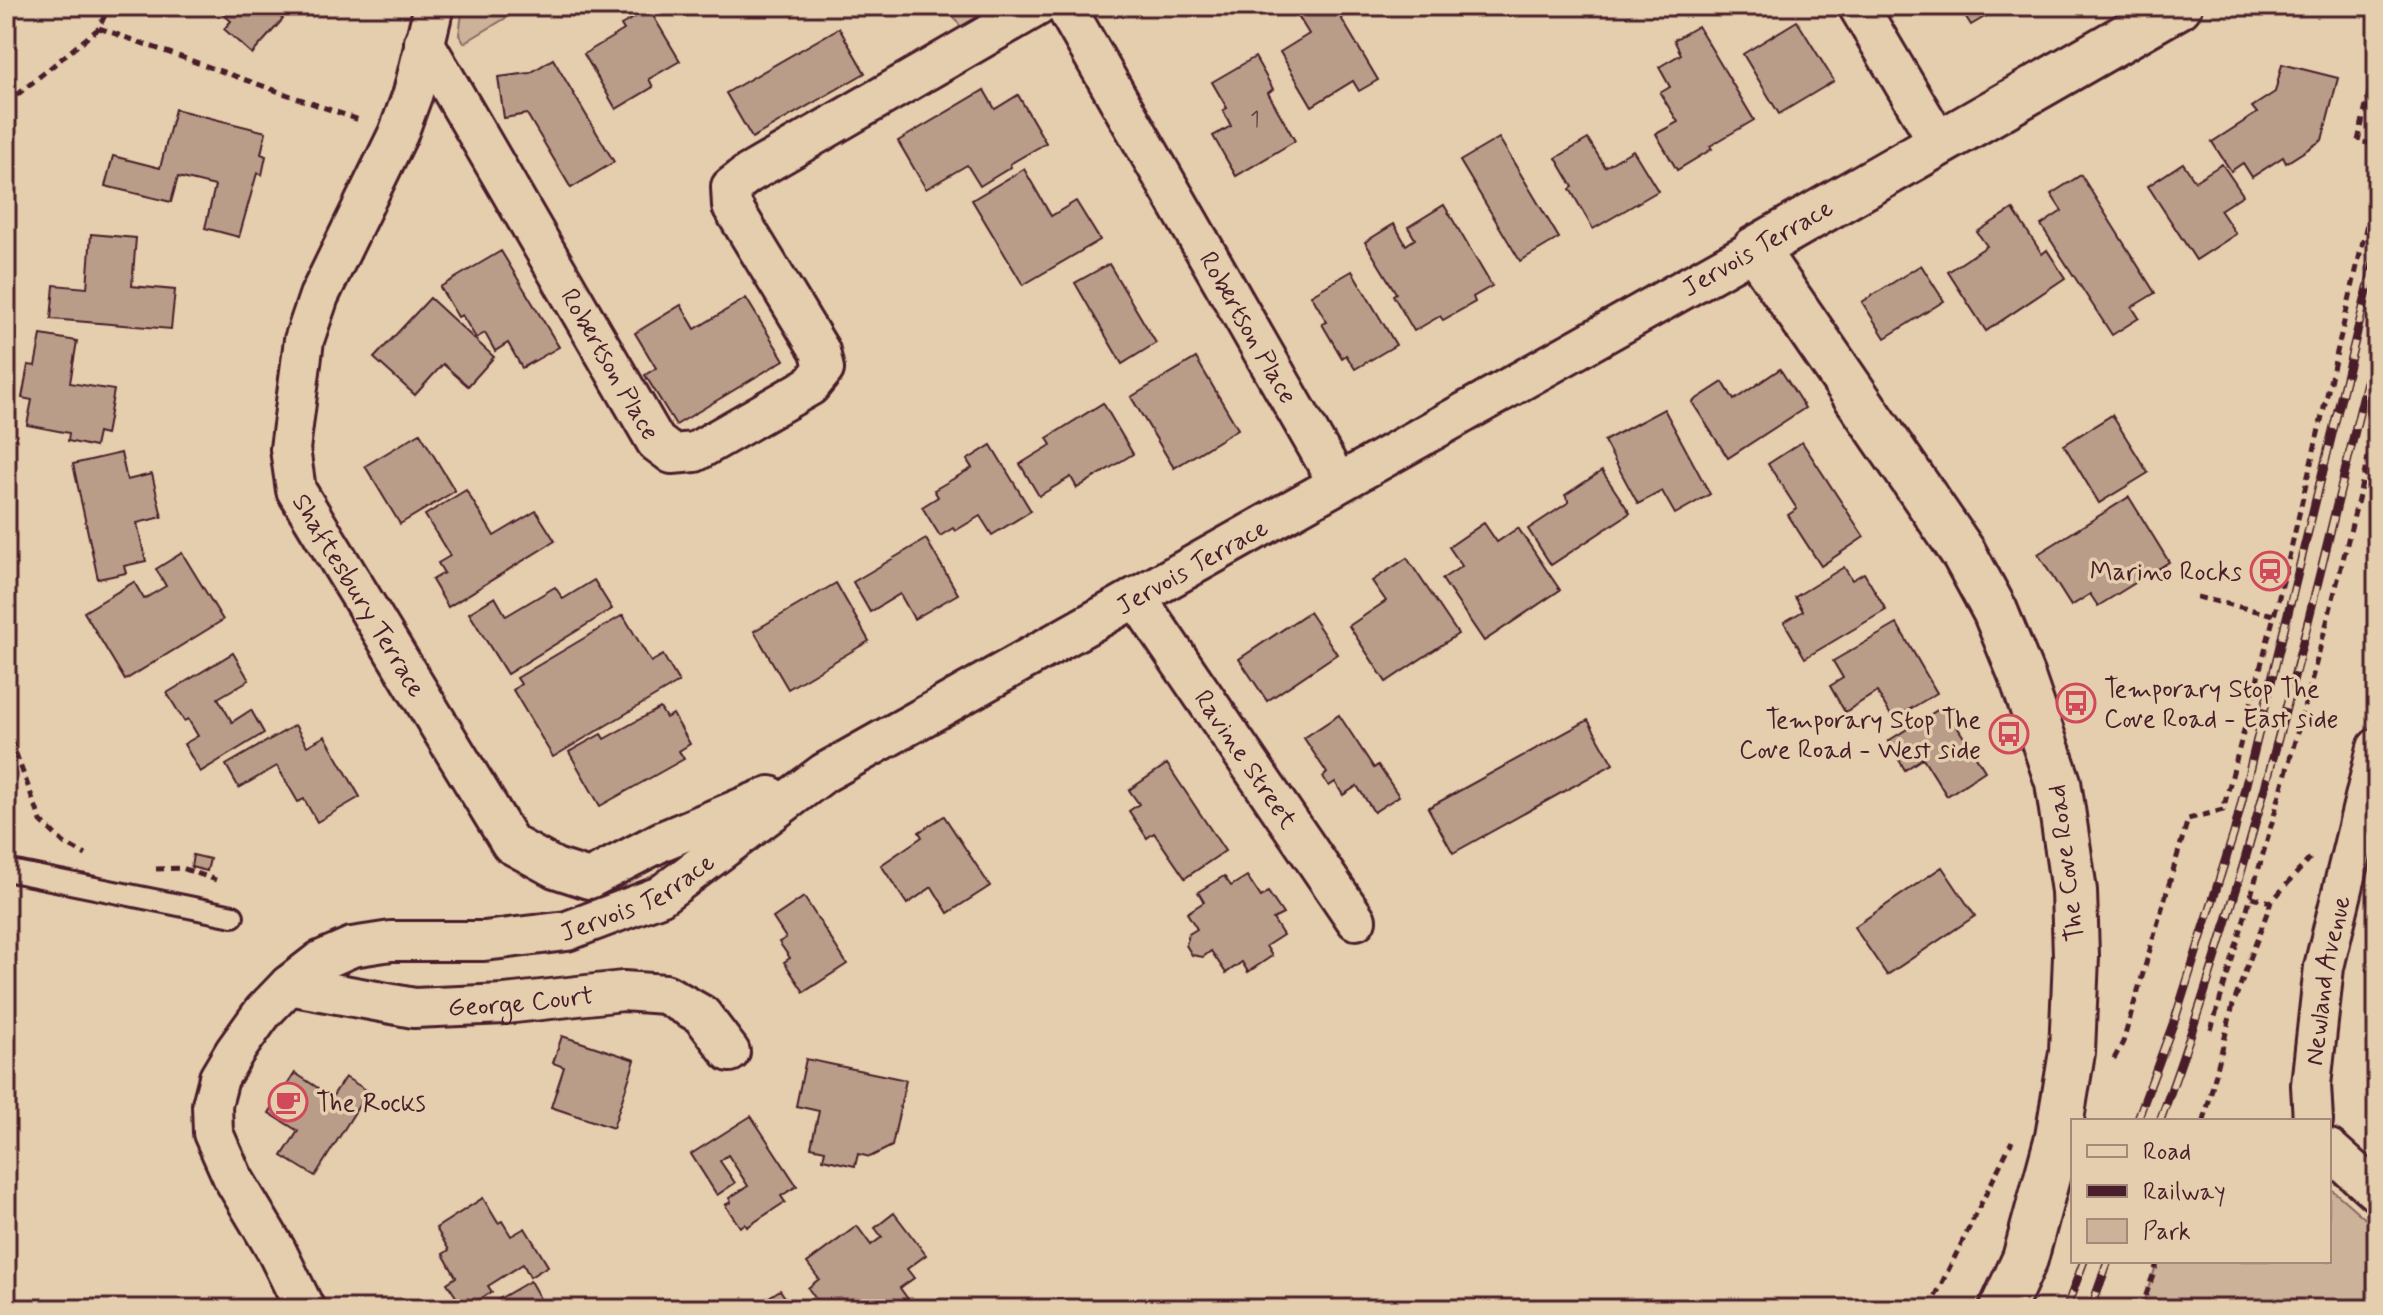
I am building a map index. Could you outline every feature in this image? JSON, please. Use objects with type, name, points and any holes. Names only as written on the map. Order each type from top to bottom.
[{"type":"street","name":"Shaftesbury Terrace","points":[[434,6],[413,93],[398,134],[319,296],[304,340],[290,449],[296,490],[511,844],[555,868],[589,879],[662,841],[824,773]]},
{"type":"street","name":"Robertson Place","points":[[424,42],[656,442],[672,454],[695,452],[810,386],[824,369],[820,351],[732,206],[731,187],[748,174],[1038,6]]},
{"type":"street","name":"Robertson Place","points":[[1065,6],[1338,483]]},
{"type":"street","points":[[1858,6],[1939,143]]},
{"type":"street","name":"Jervois Terrace","points":[[305,1309],[276,1250],[233,1178],[213,1133],[212,1105],[219,1078],[263,1012],[289,985],[320,961],[352,947],[391,941],[484,941],[567,931],[660,896],[824,773],[1755,249],[2179,6]]},
{"type":"street","name":"The Cove Road","points":[[1755,249],[1964,554],[1995,611],[2022,677],[2058,782],[2074,891],[2076,956],[2072,1052],[2058,1137],[2025,1259],[2002,1309]]},
{"type":"street","name":"Ravine Street","points":[[1136,597],[1356,920]]},
{"type":"street","name":"Newland Avenue","points":[[2313,1119],[2311,1085],[2324,967],[2377,748]]},
{"type":"street","name":"George Court","points":[[289,985],[414,1008],[505,1004],[623,991],[665,994],[702,1015],[730,1052]]},
{"type":"street","points":[[2331,1151],[2377,1192]]},
{"type":"lane","points":[[6,870],[233,916]]},
{"type":"path","points":[[6,104],[99,28],[109,6]]},
{"type":"path","points":[[99,28],[398,134]]},
{"type":"path","points":[[2372,37],[2376,62],[2358,141],[2377,145]]},
{"type":"path","points":[[2111,1065],[2123,1042],[2188,819],[2223,810],[2274,615],[2377,181]]},
{"type":"path","points":[[2211,1030],[2252,897],[2339,584],[2377,420]]},
{"type":"path","points":[[2197,597],[2274,615]]},
{"type":"path","points":[[6,727],[27,784]]},
{"type":"path","points":[[2204,1119],[2233,1005],[2271,902],[2308,859],[2319,851]]},
{"type":"path","points":[[2252,897],[2271,902]]},
{"type":"path","points":[[2220,1001],[2233,1005]]},
{"type":"path","points":[[1929,1309],[2014,1137]]},
{"type":"path","points":[[2141,1309],[2157,1263]]},
{"type":"green space","points":[[463,6],[526,6],[464,43],[459,35]]},
{"type":"green space","points":[[947,6],[1008,6],[964,32]]},
{"type":"green space","points":[[2331,1189],[2377,1229],[2377,1309],[2141,1309],[2157,1263],[2331,1263]]},
{"type":"building","points":[[214,6],[268,6],[283,19],[252,54],[224,29],[231,21]]},
{"type":"building","points":[[1292,6],[1334,6],[1378,80],[1359,91],[1353,81],[1312,106],[1280,52],[1309,34]]},
{"type":"building","points":[[1959,6],[2003,6],[1971,25]]},
{"type":"building","points":[[649,9],[680,61],[649,79],[653,87],[616,109],[584,54],[624,30],[621,25]]},
{"type":"building","points":[[1797,21],[1834,81],[1779,114],[1743,54]]},
{"type":"building","points":[[1698,26],[1754,120],[1677,170],[1656,134],[1678,122],[1660,93],[1670,87],[1659,67],[1681,54],[1674,40]]},
{"type":"building","points":[[839,28],[865,73],[752,138],[726,93]]},
{"type":"building","points":[[1255,57],[1273,89],[1268,93],[1295,141],[1236,176],[1213,136],[1231,126],[1223,110],[1227,108],[1212,82]]},
{"type":"building","points":[[553,59],[614,162],[571,188],[527,114],[504,118],[498,77],[530,73]]},
{"type":"building","points":[[2282,64],[2338,78],[2322,140],[2286,163],[2283,157],[2252,177],[2243,163],[2231,171],[2212,142],[2257,113],[2252,107],[2275,92]]},
{"type":"building","points":[[984,90],[995,109],[1018,95],[1046,143],[980,186],[967,165],[926,189],[898,141]]},
{"type":"building","points":[[175,109],[266,132],[261,154],[266,156],[262,175],[257,173],[239,237],[205,228],[215,186],[178,177],[171,202],[105,186],[113,156],[160,168]]},
{"type":"building","points":[[1499,138],[1559,238],[1520,261],[1460,161]]},
{"type":"building","points":[[1588,139],[1605,167],[1633,150],[1658,191],[1593,229],[1556,158]]},
{"type":"building","points":[[2183,163],[2195,181],[2222,164],[2243,195],[2220,210],[2236,234],[2196,260],[2148,186]]},
{"type":"building","points":[[1024,169],[1051,216],[1076,201],[1100,240],[1023,285],[972,200]]},
{"type":"building","points":[[2081,175],[2155,293],[2132,307],[2139,318],[2112,335],[2041,225],[2062,211],[2051,194]]},
{"type":"building","points":[[1444,205],[1492,286],[1473,297],[1475,302],[1443,320],[1440,316],[1414,331],[1393,295],[1396,293],[1365,242],[1394,224],[1406,245],[1415,239],[1408,227]]},
{"type":"building","points":[[2013,209],[2042,254],[2047,250],[2065,278],[1986,331],[1948,272],[1987,246],[1977,232]]},
{"type":"building","points":[[91,234],[136,238],[132,286],[175,290],[171,329],[51,319],[54,285],[87,288]]},
{"type":"building","points":[[501,251],[559,347],[522,368],[508,343],[495,351],[485,333],[476,338],[462,315],[458,317],[440,287]]},
{"type":"building","points":[[1109,264],[1156,343],[1122,364],[1075,283]]},
{"type":"building","points":[[1921,265],[1944,301],[1885,338],[1862,302]]},
{"type":"building","points":[[1352,271],[1396,345],[1355,369],[1346,355],[1342,358],[1322,324],[1327,322],[1311,295]]},
{"type":"building","points":[[430,298],[494,357],[468,386],[443,364],[415,395],[374,358]]},
{"type":"building","points":[[746,298],[784,360],[676,425],[645,375],[656,368],[635,333],[681,305],[695,329]]},
{"type":"building","points":[[41,335],[77,341],[70,383],[114,390],[106,435],[98,433],[95,447],[68,441],[69,433],[27,425],[32,400],[22,398],[28,365],[35,366]]},
{"type":"building","points":[[1196,358],[1238,429],[1174,468],[1131,397]]},
{"type":"building","points":[[1780,369],[1805,408],[1728,458],[1692,402],[1723,382],[1734,400]]},
{"type":"building","points":[[1103,403],[1133,454],[1077,488],[1071,477],[1039,496],[1020,464],[1051,445],[1047,438]]},
{"type":"building","points":[[1664,409],[1710,494],[1675,514],[1662,491],[1638,504],[1604,441]]},
{"type":"building","points":[[2112,415],[2148,473],[2099,503],[2064,445]]},
{"type":"building","points":[[420,433],[455,491],[400,524],[365,466]]},
{"type":"building","points":[[1802,442],[1864,537],[1821,566],[1788,515],[1797,509],[1768,464]]},
{"type":"building","points":[[991,445],[1031,511],[992,535],[980,516],[940,536],[922,507],[938,497],[934,490],[972,468],[967,460]]},
{"type":"building","points":[[121,453],[127,480],[152,474],[162,517],[137,523],[146,561],[124,566],[126,573],[98,579],[73,464]]},
{"type":"building","points":[[1602,471],[1630,513],[1551,565],[1528,529],[1569,502],[1565,495]]},
{"type":"building","points":[[466,490],[494,536],[536,511],[555,541],[448,607],[432,580],[444,573],[438,563],[450,556],[425,515]]},
{"type":"building","points":[[2129,497],[2169,562],[2098,606],[2090,594],[2071,606],[2038,554]]},
{"type":"building","points":[[1484,523],[1497,542],[1518,528],[1560,590],[1484,641],[1442,579],[1462,566],[1449,547]]},
{"type":"building","points":[[926,539],[958,594],[914,619],[900,594],[870,612],[853,582]]},
{"type":"building","points":[[182,553],[223,620],[125,680],[84,612],[134,582],[144,599],[166,586],[156,569]]},
{"type":"building","points":[[1407,558],[1458,634],[1386,682],[1349,626],[1386,601],[1372,581]]},
{"type":"building","points":[[1844,567],[1852,580],[1864,573],[1886,610],[1805,658],[1784,622],[1803,611],[1795,597]]},
{"type":"building","points":[[594,580],[612,609],[507,674],[469,613],[495,597],[506,616],[555,587],[563,599]]},
{"type":"building","points":[[836,583],[869,641],[788,689],[754,631]]},
{"type":"building","points":[[1309,612],[1337,654],[1267,701],[1239,659]]},
{"type":"building","points":[[623,615],[651,662],[663,655],[679,682],[553,757],[513,690],[521,684],[517,678]]},
{"type":"building","points":[[1897,624],[1937,693],[1893,719],[1877,692],[1845,712],[1830,686],[1843,678],[1833,661]]},
{"type":"building","points":[[233,653],[249,680],[218,698],[232,722],[251,710],[264,733],[200,772],[184,744],[198,736],[188,719],[184,721],[167,693]]},
{"type":"building","points":[[1944,706],[1985,771],[1947,796],[1923,758],[1905,770],[1888,741]]},
{"type":"building","points":[[660,708],[666,718],[673,714],[690,744],[679,751],[684,759],[600,806],[569,752],[601,734],[604,739]]},
{"type":"building","points":[[1339,715],[1374,768],[1378,765],[1399,796],[1374,812],[1357,786],[1343,795],[1335,782],[1329,786],[1323,777],[1327,773],[1304,738]]},
{"type":"building","points":[[1588,720],[1613,764],[1453,853],[1428,808]]},
{"type":"building","points":[[295,725],[307,746],[325,736],[360,797],[317,822],[304,799],[298,802],[277,766],[239,788],[226,765]]},
{"type":"building","points":[[1167,764],[1225,851],[1185,878],[1154,833],[1147,838],[1129,811],[1139,804],[1129,790]]},
{"type":"building","points":[[944,816],[990,886],[948,913],[932,887],[907,904],[881,865],[922,837],[919,832]]},
{"type":"building","points":[[193,855],[210,859],[207,871],[191,867]]},
{"type":"building","points":[[1942,867],[1975,916],[1887,975],[1854,927]]},
{"type":"building","points":[[1224,876],[1231,886],[1247,876],[1261,897],[1268,892],[1283,914],[1273,919],[1283,935],[1266,946],[1272,956],[1248,972],[1242,962],[1226,973],[1211,951],[1203,957],[1192,955],[1186,945],[1189,934],[1197,929],[1187,913],[1204,902],[1198,892]]},
{"type":"building","points":[[804,897],[847,964],[804,992],[784,962],[790,958],[779,942],[786,938],[773,918]]},
{"type":"building","points":[[562,1036],[635,1060],[613,1128],[551,1107],[564,1067],[553,1063]]},
{"type":"building","points":[[806,1059],[906,1080],[892,1146],[870,1157],[858,1154],[855,1166],[823,1159],[825,1150],[811,1147],[819,1111],[796,1106]]},
{"type":"building","points":[[295,1073],[332,1097],[345,1077],[368,1091],[315,1176],[282,1156],[298,1131],[269,1113]]},
{"type":"building","points":[[751,1116],[797,1186],[781,1196],[785,1202],[747,1227],[745,1224],[740,1227],[725,1205],[731,1202],[729,1198],[748,1186],[728,1155],[720,1161],[735,1183],[717,1195],[691,1154]]},
{"type":"building","points":[[483,1198],[498,1223],[502,1221],[511,1236],[525,1228],[548,1266],[530,1277],[523,1264],[488,1286],[492,1292],[464,1309],[447,1283],[456,1277],[443,1254],[449,1250],[436,1228]]},
{"type":"building","points":[[894,1213],[926,1255],[907,1269],[914,1278],[900,1288],[910,1302],[899,1309],[823,1309],[808,1288],[819,1279],[807,1263],[857,1226],[871,1245],[882,1237],[875,1228]]},
{"type":"building","points":[[530,1281],[546,1309],[482,1309]]},
{"type":"building","points":[[780,1290],[793,1309],[750,1309]]},
{"type":"railway","points":[[2138,1119],[2176,1016],[2234,833],[2377,251]]},
{"type":"railway","points":[[2161,1119],[2194,1025],[2253,832],[2305,636],[2377,341]]},
{"type":"railway","points":[[2066,1309],[2083,1263]]},
{"type":"railway","points":[[2091,1309],[2107,1263]]},
{"type":"place","name":"Marino Rocks","points":[[2270,571]]},
{"type":"place","name":"Temporary Stop The Cove Road - East side","points":[[2076,703]]},
{"type":"place","name":"Temporary Stop The Cove Road - West side","points":[[2009,734]]},
{"type":"place","name":"The Rocks","points":[[288,1102]]}]
